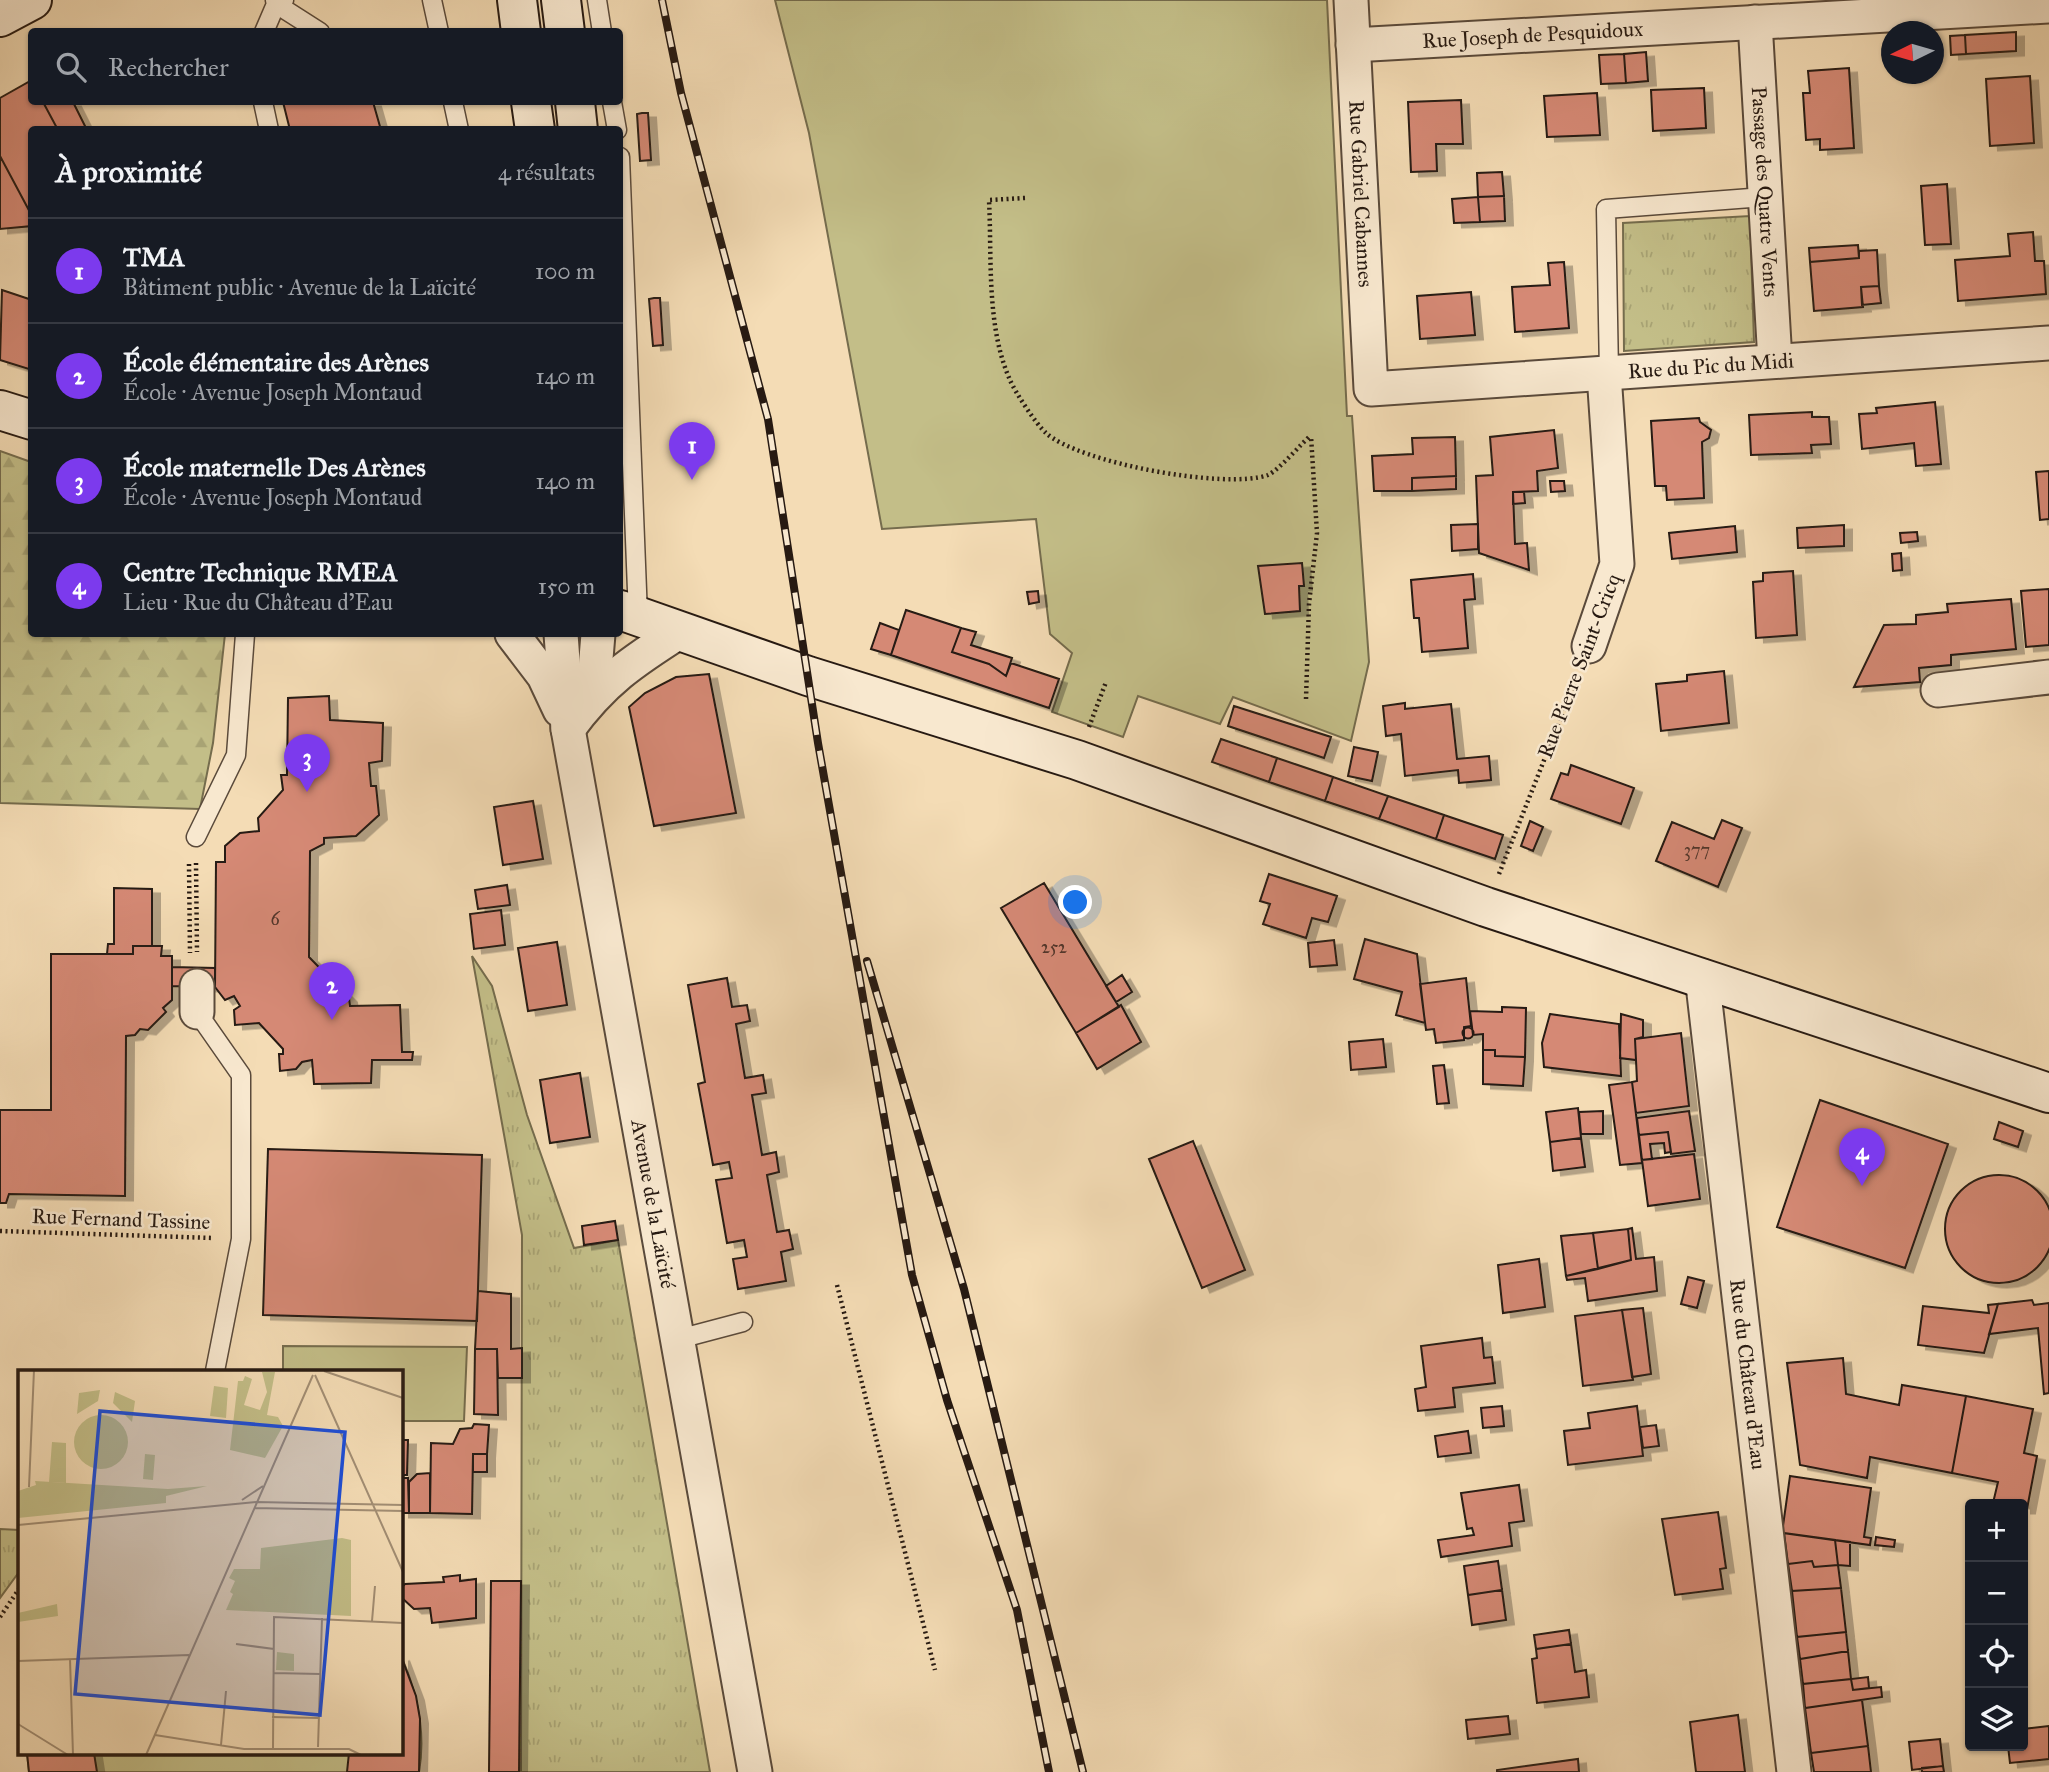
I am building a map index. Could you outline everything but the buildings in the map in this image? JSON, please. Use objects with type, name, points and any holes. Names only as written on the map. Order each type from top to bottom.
[{"type":"main road","points":[[0,17],[32,0]]},
{"type":"main road","points":[[517,0],[520,28]]},
{"type":"main road","points":[[561,0],[564,28]]},
{"type":"main road","points":[[531,105],[534,126]]},
{"type":"main road","points":[[575,105],[578,126]]},
{"type":"main road","points":[[0,410],[28,419]]},
{"type":"main road","points":[[629,613],[808,676],[1077,760],[1486,907],[1702,976],[2049,1093]]},
{"type":"street","name":"Rue Gabriel Cabannes","points":[[1351,0],[1371,388]]},
{"type":"street","name":"Rue Joseph de Pesquidoux","points":[[1353,45],[2049,6]]},
{"type":"street","name":"Passage des Quatre Vents","points":[[1755,22],[1775,361]]},
{"type":"street","name":"Rue du Pic du Midi","points":[[1371,388],[2049,343]]},
{"type":"street","name":"Rue Pierre Saint-Cricq","points":[[1589,646],[1617,564],[1606,373]]},
{"type":"street","points":[[514,637],[544,676],[568,729],[593,695],[629,663],[682,630]]},
{"type":"street","name":"Avenue de la Laïcité","points":[[561,637],[568,729],[675,1340],[755,1772]]},
{"type":"street","points":[[593,695],[598,637]]},
{"type":"street","points":[[1938,690],[2049,677]]},
{"type":"street","name":"Rue du Château d'Eau","points":[[1702,976],[1794,1772]]},
{"type":"lane","points":[[432,0],[438,28]]},
{"type":"lane","points":[[501,0],[505,28]]},
{"type":"lane","points":[[597,0],[601,28]]},
{"type":"lane","points":[[266,28],[278,1],[315,28]]},
{"type":"lane","points":[[264,105],[268,126]]},
{"type":"lane","points":[[454,105],[458,126]]},
{"type":"lane","points":[[517,105],[520,126]]},
{"type":"lane","points":[[613,105],[616,126]]},
{"type":"lane","points":[[1606,373],[1606,209],[1764,197]]},
{"type":"lane","points":[[623,310],[629,613]]},
{"type":"lane","points":[[195,837],[236,755],[246,637]]},
{"type":"lane","points":[[197,984],[241,1074],[241,1239],[215,1370]]},
{"type":"lane","points":[[675,1340],[743,1322]]},
{"type":"path","points":[[1025,198],[989,200],[995,322],[1010,380],[1046,433],[1105,462],[1158,473],[1235,478],[1269,475],[1311,435],[1317,533],[1309,604],[1306,699]]},
{"type":"path","name":"Rue Pierre Saint-Cricq","points":[[1486,907],[1589,646]]},
{"type":"path","points":[[1077,760],[1106,681]]},
{"type":"path","points":[[195,837],[188,847],[191,979],[197,984]]},
{"type":"path","points":[[195,837],[197,984]]},
{"type":"path","name":"Rue Fernand Tassine","points":[[0,1231],[241,1239]]},
{"type":"path","points":[[837,1285],[935,1670]]},
{"type":"path","points":[[0,1617],[18,1590]]},
{"type":"green space","points":[[775,0],[1327,0],[1347,416],[1352,416],[1369,662],[1351,741],[1233,697],[1220,724],[1138,696],[1123,737],[1052,712],[1072,653],[1050,634],[1036,519],[882,529],[809,133]]},
{"type":"green space","points":[[1750,216],[1754,342],[1624,351],[1623,223]]},
{"type":"green space","points":[[0,451],[28,461],[28,637],[225,637],[213,743],[200,809],[0,803]]},
{"type":"green space","points":[[472,956],[492,986],[527,1115],[574,1248],[618,1240],[710,1772],[521,1772],[522,1235]]},
{"type":"green space","points":[[283,1346],[467,1347],[464,1421],[402,1421],[402,1370],[283,1370]]},
{"type":"green space","points":[[0,1529],[18,1530],[18,1573],[0,1598]]},
{"type":"green space","points":[[402,1659],[419,1712],[419,1772],[29,1772],[27,1754],[402,1754]]},
{"type":"railway","points":[[662,0],[681,93],[768,419],[818,743],[912,1275],[947,1400],[1017,1610],[1049,1772]]},
{"type":"railway","points":[[867,961],[964,1289],[1083,1772]]},
{"type":"place","name":"TMA","points":[[692,480]]},
{"type":"place","name":"École maternelle Des Arènes","points":[[307,792]]},
{"type":"place","name":"École élémentaire des Arènes","points":[[332,1020]]},
{"type":"place","name":"Centre Technique RMEA","points":[[1862,1186]]}]
